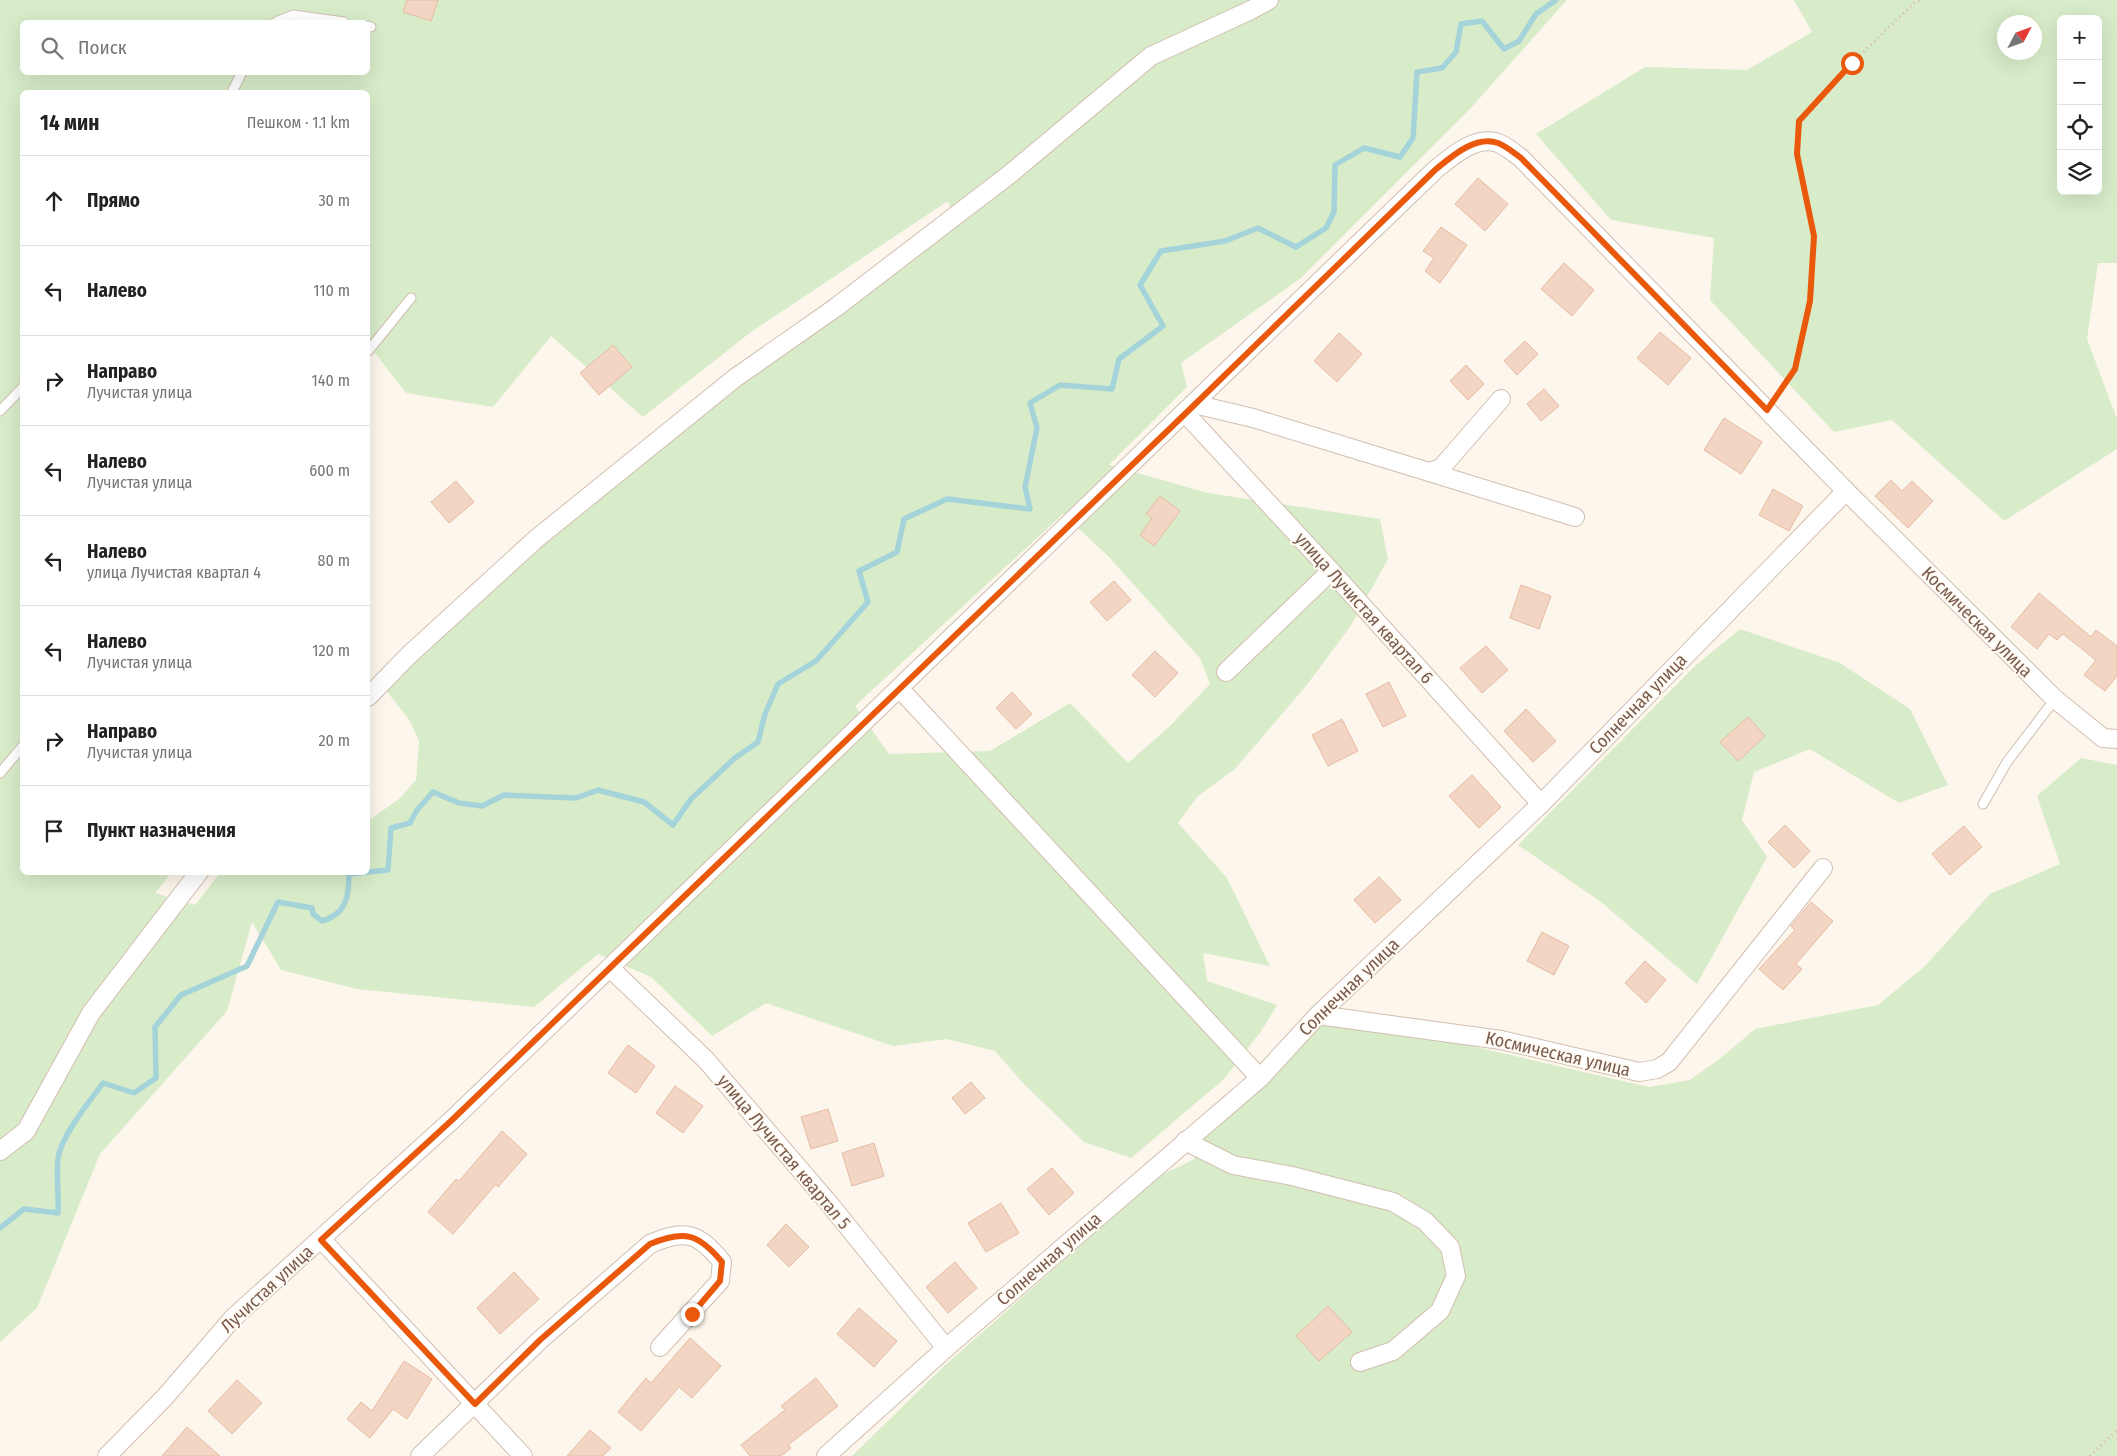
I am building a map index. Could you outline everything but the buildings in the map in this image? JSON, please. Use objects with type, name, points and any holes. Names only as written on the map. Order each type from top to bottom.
[{"type":"street","points":[[370,695],[409,655],[536,539],[735,378],[835,308],[1010,174],[1151,56],[1269,0]]},
{"type":"street","name":"Лучистая улица","points":[[107,1456],[165,1396],[233,1318],[452,1120],[1190,409],[1435,170],[1455,153],[1474,144],[1497,143],[1521,158],[1846,491]]},
{"type":"street","points":[[1429,472],[1441,468],[1501,400]]},
{"type":"street","points":[[1190,409],[1252,418],[1574,517]]},
{"type":"street","name":"улица Лучистая квартал 6","points":[[1190,409],[1331,571],[1540,804]]},
{"type":"street","name":"Космическая улица","points":[[1846,491],[2055,699],[2103,738],[2117,739]]},
{"type":"street","name":"Солнечная улица","points":[[826,1456],[946,1348],[1260,1078],[1318,1015],[1540,804],[1846,491]]},
{"type":"street","points":[[1226,672],[1331,571]]},
{"type":"street","points":[[900,689],[1260,1078]]},
{"type":"street","name":"Космическая улица","points":[[1318,1015],[1501,1040],[1639,1072],[1656,1069],[1669,1062],[1823,868]]},
{"type":"street","points":[[0,1151],[26,1131],[90,1013],[197,875]]},
{"type":"street","name":"улица Лучистая квартал 5","points":[[610,968],[706,1060],[827,1201],[946,1348]]},
{"type":"street","points":[[1185,1141],[1233,1165],[1292,1176],[1393,1202],[1426,1221],[1450,1247],[1456,1276],[1440,1311],[1393,1351],[1360,1362]]},
{"type":"street","points":[[420,1456],[540,1340],[650,1244],[668,1236],[689,1235],[710,1247],[722,1262],[720,1281],[660,1347]]},
{"type":"street","points":[[321,1240],[523,1456]]},
{"type":"lane","points":[[281,20],[293,15],[329,20]]},
{"type":"lane","points":[[233,90],[240,75]]},
{"type":"lane","points":[[370,348],[412,298]]},
{"type":"lane","points":[[0,411],[20,390]]},
{"type":"lane","points":[[1983,804],[2007,762],[2055,699]]},
{"type":"lane","points":[[0,773],[20,749]]},
{"type":"path","points":[[1767,410],[1795,369],[1810,301],[1814,236],[1797,154],[1799,121],[1852,63],[1915,2],[1922,0]]},
{"type":"path","points":[[2090,1456],[2117,1430]]},
{"type":"green space","points":[[0,0],[1567,0],[1470,109],[1301,278],[1181,363],[1187,387],[1109,465],[1208,493],[1380,519],[1388,559],[1350,627],[1306,686],[1235,769],[1197,797],[1178,823],[1227,878],[1270,966],[1203,953],[1207,981],[1277,1005],[1262,1030],[1223,1080],[1131,1158],[1084,1142],[1024,1084],[995,1051],[947,1039],[893,1046],[766,1003],[712,1036],[651,977],[598,954],[534,1007],[357,989],[281,970],[252,922],[227,1011],[100,1154],[37,1308],[0,1342]],"holes":[[[1063,514],[1108,556],[1200,658],[1210,684],[1170,726],[1128,763],[1070,703],[990,751],[889,754],[855,706]]]},
{"type":"green space","points":[[1794,0],[2117,0],[2117,263],[2098,263],[2087,339],[2117,419],[2117,449],[2004,521],[1892,420],[1834,432],[1710,300],[1714,238],[1611,220],[1536,134],[1645,67],[1747,70],[1812,32]]},
{"type":"green space","points":[[1740,629],[1840,663],[1910,709],[1948,785],[1899,803],[1810,749],[1754,772],[1742,820],[1767,857],[1697,984],[1601,902],[1518,845],[1695,666]]},
{"type":"green space","points":[[2081,758],[2117,765],[2117,1456],[852,1456],[943,1367],[1158,1177],[1194,1159],[1197,1138],[1323,1022],[1467,1045],[1649,1087],[1690,1080],[1722,1057],[1755,1029],[1878,1005],[1925,966],[1990,894],[2060,864],[2037,796]]},
{"type":"waterway","points":[[370,872],[388,870],[391,828],[410,823],[417,810],[433,792],[459,803],[482,806],[504,795],[576,798],[598,790],[644,802],[673,825],[691,799],[735,758],[758,742],[765,714],[778,684],[816,661],[868,602],[859,571],[897,552],[904,519],[947,499],[1030,509],[1025,487],[1037,428],[1030,403],[1060,385],[1112,389],[1119,359],[1163,326],[1140,285],[1161,251],[1225,241],[1258,228],[1296,247],[1326,228],[1334,212],[1335,165],[1364,148],[1400,157],[1413,138],[1417,72],[1442,68],[1456,52],[1461,24],[1482,21],[1504,49],[1519,41],[1536,14],[1556,0]]},
{"type":"waterway","points":[[0,1228],[24,1209],[58,1213],[58,1159],[64,1140],[103,1083],[134,1093],[156,1078],[155,1027],[181,995],[247,966],[278,902],[312,908],[313,914],[322,921],[336,914],[347,897],[349,875]]},
{"type":"route","points":[[692,1314],[720,1281],[722,1262],[710,1247],[689,1235],[668,1236],[650,1244],[540,1340],[475,1404],[321,1240],[452,1120],[1186,413],[1435,170],[1455,153],[1474,144],[1497,143],[1521,158],[1767,410],[1795,369],[1810,301],[1814,236],[1797,154],[1799,121],[1852,63]]}]
